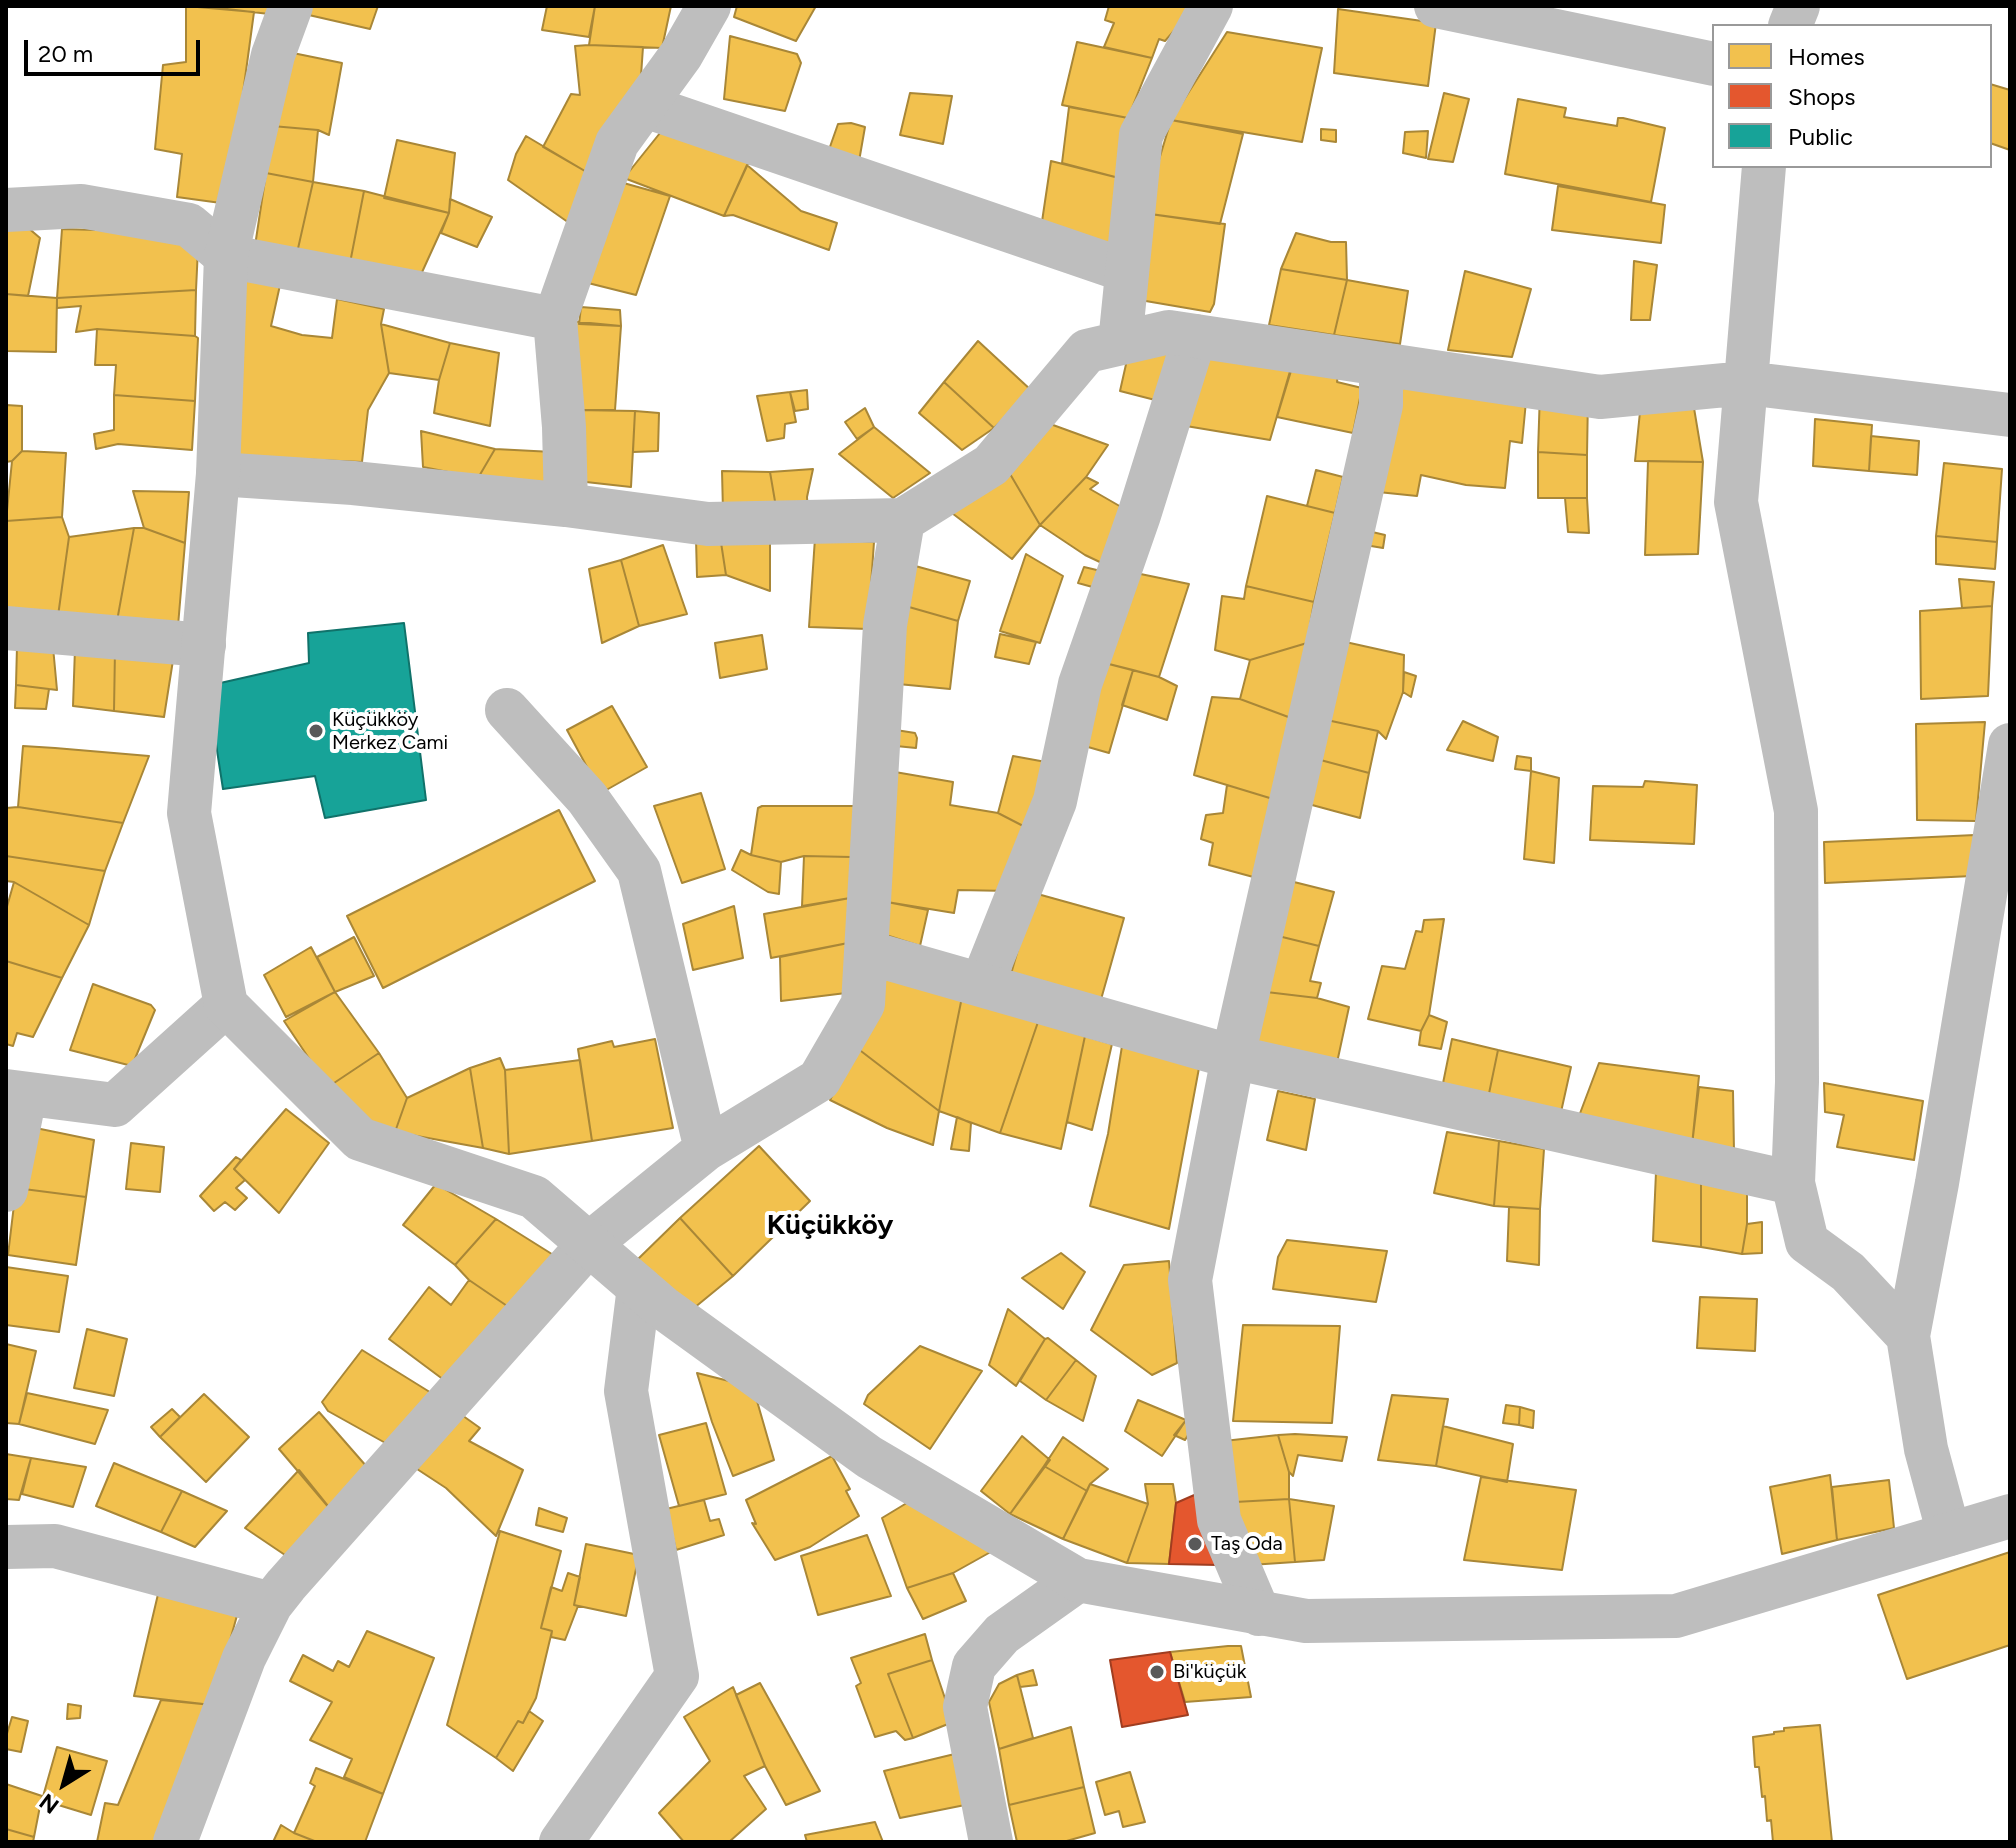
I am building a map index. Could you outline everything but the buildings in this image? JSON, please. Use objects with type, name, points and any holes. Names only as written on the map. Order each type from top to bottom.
[{"type":"street","points":[[291,6],[273,55],[226,256],[218,474],[189,813],[226,1005],[360,1139],[534,1197],[662,1307],[869,1457],[1078,1580],[1306,1621],[1676,1616],[2010,1516]]},
{"type":"street","points":[[566,505],[564,427],[555,319],[617,143],[681,55],[709,6]]},
{"type":"street","points":[[1120,343],[1141,135],[1211,6]]},
{"type":"street","points":[[1436,6],[1712,64]]},
{"type":"street","points":[[645,106],[1127,271]]},
{"type":"street","points":[[1764,168],[1736,502],[1796,811],[1797,1082],[1793,1183],[1807,1242],[1848,1272],[1908,1336]]},
{"type":"street","points":[[6,210],[81,206],[189,225],[226,256],[555,319]]},
{"type":"street","points":[[218,474],[353,483],[566,505],[708,524],[903,520],[991,465],[1087,351],[1169,332],[1600,397],[1746,383],[2010,415]]},
{"type":"street","points":[[982,984],[1055,801],[1080,684],[1139,515],[1195,336]]},
{"type":"street","points":[[1259,1614],[1219,1520],[1190,1280],[1233,1057],[1381,405],[1381,364]]},
{"type":"street","points":[[175,1842],[244,1658],[271,1604],[589,1244],[706,1149],[819,1080],[863,1004],[885,625],[903,520]]},
{"type":"street","points":[[6,628],[204,645]]},
{"type":"street","points":[[507,710],[587,798],[639,871],[706,1149]]},
{"type":"street","points":[[1949,1534],[1926,1449],[1908,1336],[1937,1183],[2010,745]]},
{"type":"street","points":[[866,952],[1233,1057],[1793,1183]]},
{"type":"street","points":[[6,1190],[15,1093],[115,1105],[226,1005]]},
{"type":"street","points":[[561,1842],[677,1676],[626,1391],[639,1287]]},
{"type":"street","points":[[6,1547],[55,1546],[271,1604]]},
{"type":"street","points":[[991,1842],[965,1707],[974,1666],[1002,1634],[1078,1580]]},
{"type":"place","name":"Küçükköy Merkez Cami","points":[[316,731]]},
{"type":"place","name":"Taş Oda","points":[[1195,1544]]},
{"type":"place","name":"Bi'küçük","points":[[1157,1672]]},
{"type":"district","name":"Küçükköy","points":[[830,1226]]}]
